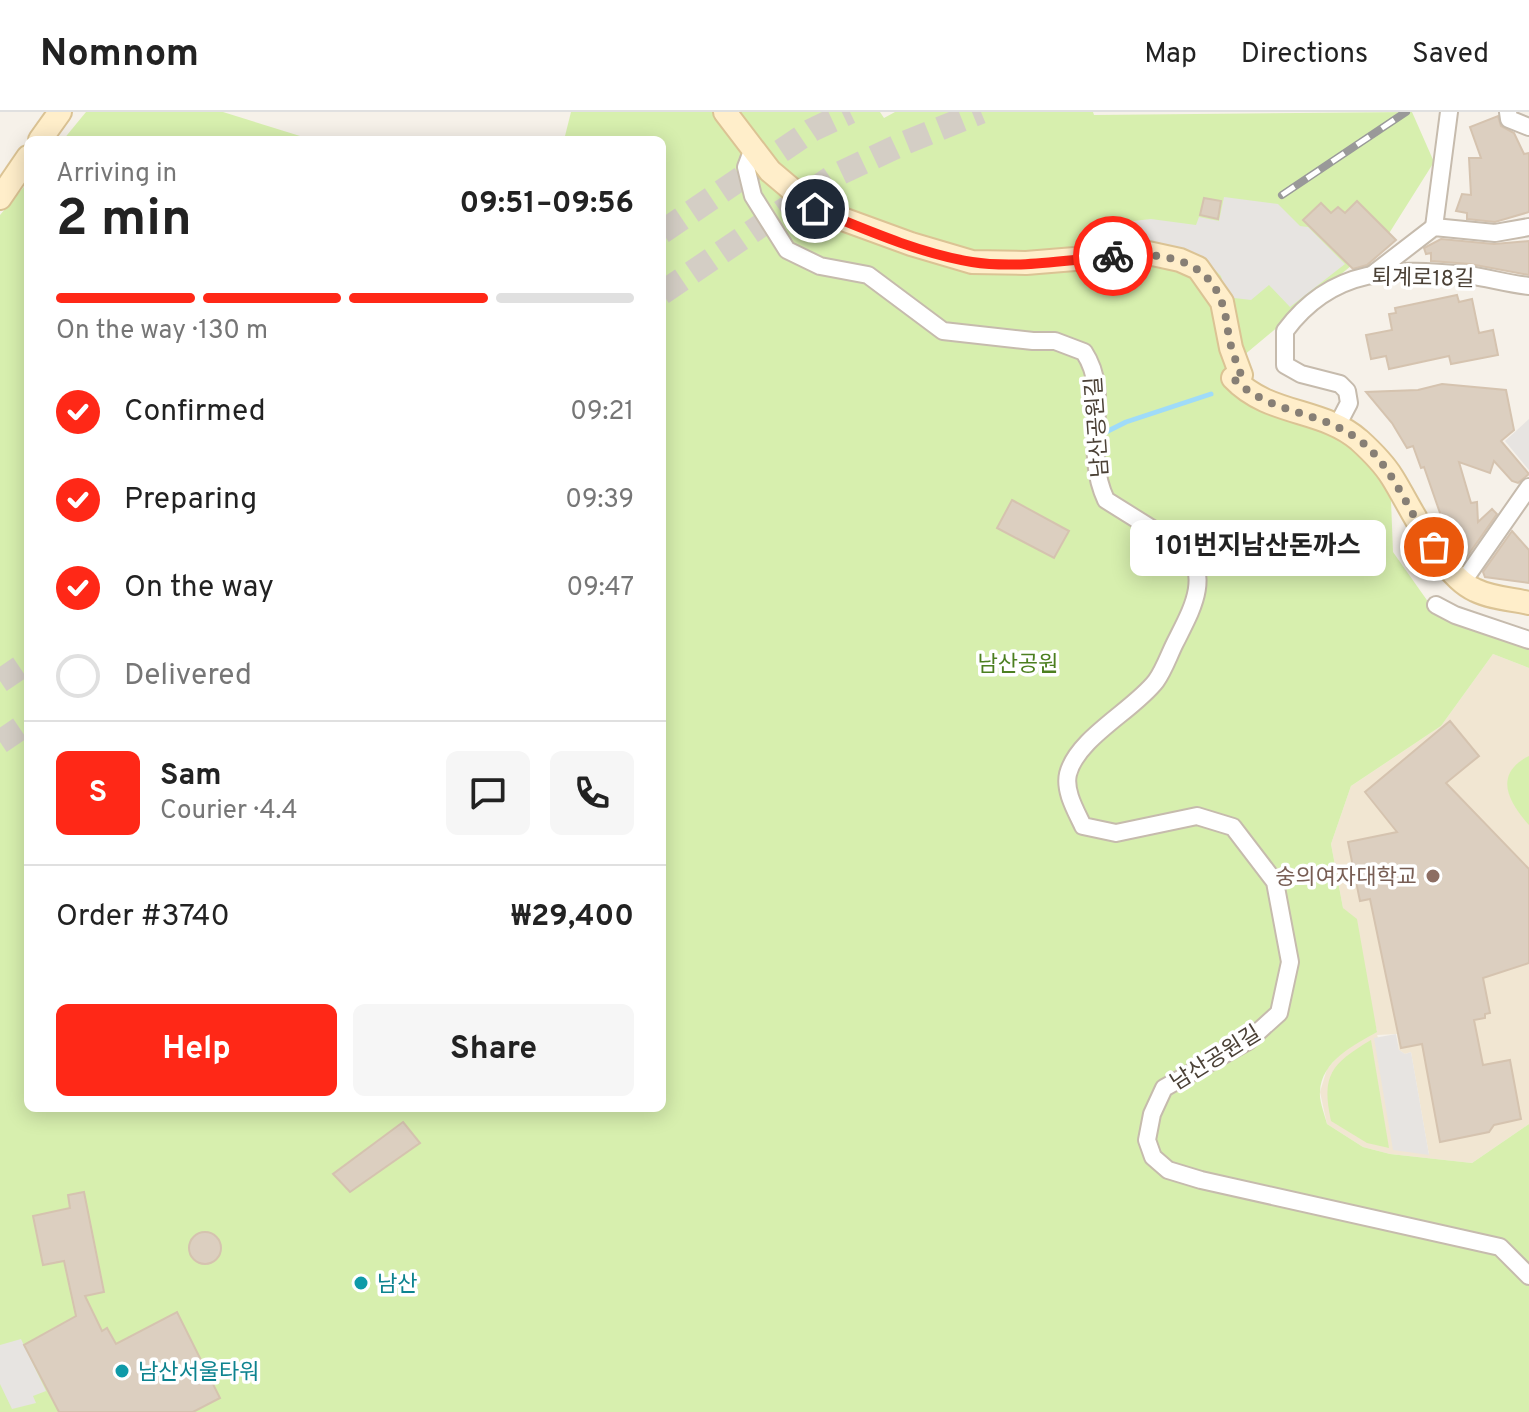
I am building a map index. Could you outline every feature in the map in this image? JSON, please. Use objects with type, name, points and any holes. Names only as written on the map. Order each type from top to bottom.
[{"type":"street","points":[[36,136],[53,112]]},
{"type":"street","points":[[43,136],[60,112]]},
{"type":"street","points":[[725,112],[770,171],[815,209],[885,236],[972,262],[1026,263],[1148,253],[1180,260],[1198,268],[1222,302],[1231,348],[1241,375],[1233,378],[1261,401],[1337,426],[1358,439],[1390,474],[1421,529],[1462,583],[1488,595],[1529,603]]},
{"type":"street","points":[[1434,227],[1449,112]]},
{"type":"street","points":[[1508,112],[1509,119],[1529,127]]},
{"type":"street","name":"남산공원길","points":[[752,151],[746,167],[753,196],[787,250],[820,266],[868,275],[943,331],[1055,341],[1084,352],[1096,380],[1094,464],[1106,500],[1154,530],[1186,541],[1195,557],[1199,582],[1193,606],[1162,668],[1155,681],[1080,752],[1068,775],[1071,801],[1083,826],[1116,833],[1197,816],[1233,827],[1275,882],[1290,962],[1279,1013],[1248,1041],[1164,1088],[1152,1114],[1147,1140],[1153,1157],[1168,1170],[1201,1180],[1500,1247],[1529,1276]]},
{"type":"street","points":[[0,188],[24,153]]},
{"type":"street","points":[[0,198],[24,163]]},
{"type":"street","points":[[1373,274],[1434,227],[1495,233],[1529,227]]},
{"type":"street","name":"퇴계로18길","points":[[1337,426],[1349,403],[1347,391],[1340,384],[1301,374],[1285,365],[1285,331],[1315,298],[1347,280],[1373,274],[1468,275],[1529,286]]},
{"type":"street","points":[[1462,583],[1529,487]]},
{"type":"street","points":[[1436,605],[1455,615],[1529,640]]},
{"type":"shaded area","points":[[1224,197],[1278,204],[1300,226],[1308,227],[1345,264],[1290,307],[1269,285],[1251,300],[1226,297],[1221,276],[1209,264],[1188,254],[1098,249],[1093,230],[1124,222],[1151,219],[1196,225],[1199,217],[1219,221]]},
{"type":"shaded area","points":[[1529,419],[1529,470],[1505,441]]},
{"type":"shaded area","name":"숭의여자대학교","points":[[1493,654],[1529,668],[1529,1124],[1472,1163],[1390,1154],[1363,1147],[1327,1124],[1320,1092],[1327,1069],[1343,1051],[1377,1031],[1343,908],[1331,844],[1351,786],[1441,726]],"holes":[[[1397,1034],[1399,1050],[1405,1054],[1411,1052],[1429,1155],[1377,1035]]]},
{"type":"shaded area","points":[[1396,1034],[1399,1050],[1405,1054],[1411,1052],[1429,1155],[1393,1150],[1374,1038]]},
{"type":"shaded area","points":[[21,1339],[46,1391],[33,1396],[36,1403],[12,1409],[0,1384],[0,1345]]},
{"type":"green space","points":[[86,112],[223,112],[300,136],[66,136]]},
{"type":"green space","name":"남산공원","points":[[571,112],[880,112],[884,118],[895,112],[1093,112],[1094,115],[1412,112],[1434,162],[1388,235],[1237,361],[1234,379],[1329,422],[1390,474],[1393,552],[1436,613],[1529,647],[1529,668],[1493,654],[1441,726],[1351,786],[1331,844],[1343,908],[1357,919],[1377,1032],[1332,1063],[1322,1081],[1320,1096],[1327,1124],[1363,1147],[1390,1154],[1472,1163],[1529,1124],[1529,1412],[0,1412],[0,215],[24,187],[24,1112],[666,1112],[666,136],[565,136]]},
{"type":"green space","points":[[1529,756],[1529,825],[1510,798],[1508,780],[1518,763]]},
{"type":"green space","points":[[1371,1040],[1389,1148],[1367,1143],[1331,1121],[1328,1105],[1327,1092],[1332,1072],[1346,1056]]},
{"type":"building","points":[[1498,116],[1501,126],[1514,133],[1524,154],[1529,153],[1529,212],[1495,222],[1467,219],[1467,213],[1456,211],[1462,194],[1471,195],[1469,158],[1481,158],[1470,127]]},
{"type":"building","points":[[1204,198],[1221,201],[1218,219],[1200,215]]},
{"type":"building","points":[[1357,201],[1396,240],[1367,265],[1353,269],[1303,220],[1321,203],[1331,213],[1338,207],[1345,213]]},
{"type":"building","points":[[1441,239],[1494,244],[1529,241],[1529,275],[1470,264],[1431,261],[1431,253],[1426,254],[1424,248]]},
{"type":"building","points":[[1457,295],[1459,302],[1472,299],[1479,333],[1493,330],[1498,355],[1451,364],[1449,356],[1389,369],[1386,356],[1371,359],[1366,335],[1392,330],[1389,314],[1396,313],[1395,308]]},
{"type":"building","points":[[1442,384],[1506,390],[1514,430],[1501,441],[1529,474],[1518,483],[1512,481],[1494,461],[1490,473],[1459,462],[1471,503],[1477,502],[1478,522],[1492,509],[1497,514],[1466,558],[1449,535],[1442,535],[1440,513],[1413,446],[1407,448],[1392,423],[1366,392],[1418,390]]},
{"type":"building","points":[[1012,500],[1069,531],[1054,558],[997,528]]},
{"type":"building","points":[[1512,531],[1529,550],[1529,583],[1485,577],[1483,572]]},
{"type":"building","name":"숭의여자대학교","points":[[1450,721],[1479,756],[1446,783],[1529,869],[1529,963],[1483,978],[1490,1013],[1485,1014],[1485,1018],[1474,1020],[1483,1065],[1510,1060],[1521,1119],[1494,1125],[1489,1132],[1440,1142],[1422,1044],[1401,1048],[1370,899],[1360,901],[1348,842],[1397,832],[1365,792]]},
{"type":"building","points":[[403,1122],[420,1143],[350,1192],[333,1174]]},
{"type":"building","name":"남산서울타워","points":[[84,1192],[104,1292],[85,1296],[102,1331],[107,1328],[116,1344],[177,1312],[220,1398],[193,1412],[59,1412],[24,1345],[76,1316],[64,1261],[43,1265],[33,1216],[70,1208],[68,1195]]},
{"type":"building","points":[[205,1232],[217,1236],[221,1248],[217,1260],[205,1264],[193,1260],[189,1248],[193,1236]]},
{"type":"waterway","points":[[1098,436],[1126,422],[1211,394]]},
{"type":"tunnel","points":[[666,229],[812,130],[850,112]]},
{"type":"tunnel","points":[[666,290],[832,177],[981,112]]},
{"type":"tunnel","points":[[0,681],[24,665]]},
{"type":"tunnel","points":[[0,742],[24,726]]},
{"type":"railway","points":[[1282,195],[1406,112]]},
{"type":"way so far","points":[[1113,256],[1148,253],[1180,260],[1198,268],[1222,302],[1231,348],[1241,375],[1233,378],[1261,401],[1329,422],[1358,439],[1390,474],[1434,547]]},
{"type":"place","name":"101번지남산돈까스","points":[[1434,547]]},
{"type":"place","name":"숭의여자대학교","points":[[1433,876]]},
{"type":"place","name":"남산","points":[[361,1283]]},
{"type":"place","name":"남산서울타워","points":[[122,1371]]},
{"type":"route","points":[[815,209],[885,236],[972,262],[1026,263],[1113,256]]}]
